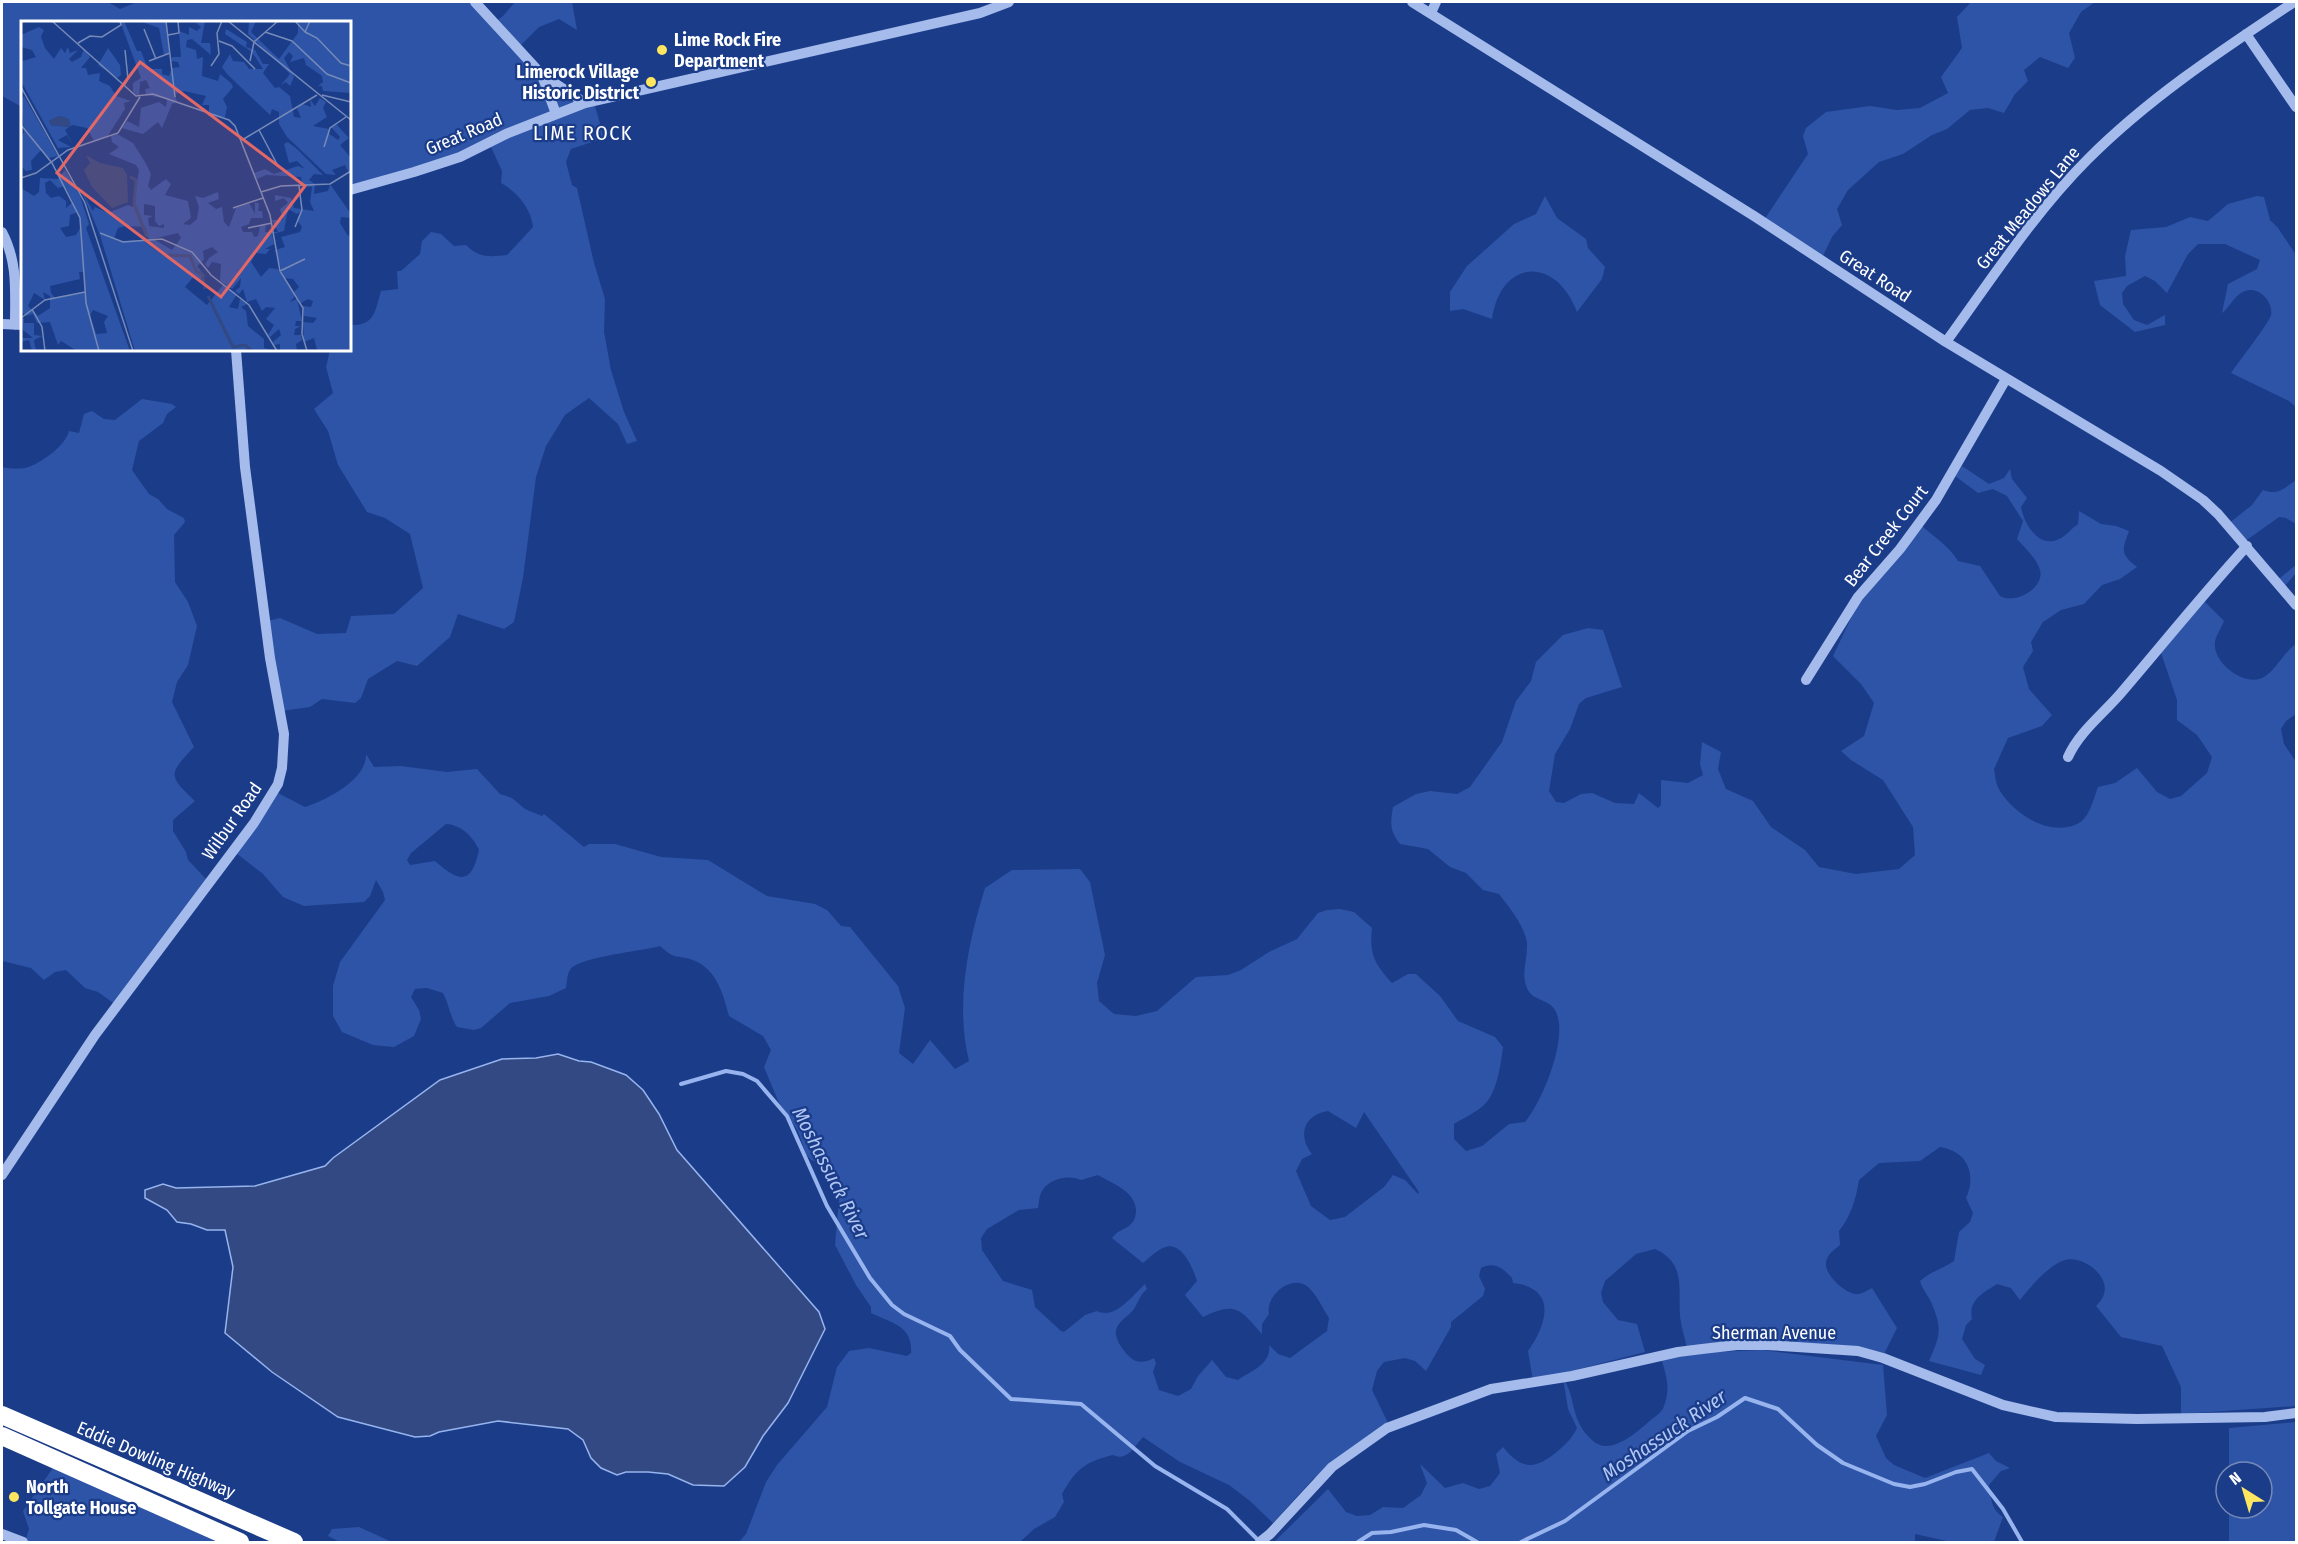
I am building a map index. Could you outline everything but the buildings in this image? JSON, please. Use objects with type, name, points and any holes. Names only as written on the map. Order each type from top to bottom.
[{"type":"highway","name":"Eddie Dowling Highway","points":[[2,1415],[294,1542]]},
{"type":"highway","points":[[2,1436],[240,1542]]},
{"type":"street","points":[[475,2],[542,75],[585,103]]},
{"type":"street","name":"Great Road","points":[[351,190],[460,157],[506,134],[585,103],[980,13],[1009,2]]},
{"type":"street","name":"Great Road","points":[[1412,2],[1754,216],[1946,342],[2181,484],[2218,514],[2296,606]]},
{"type":"street","points":[[1431,13],[1436,2]]},
{"type":"street","name":"Great Meadows Lane","points":[[1946,342],[2047,205],[2089,158],[2163,93],[2294,2]]},
{"type":"street","points":[[2246,34],[2296,107]]},
{"type":"street","points":[[542,75],[556,114]]},
{"type":"street","points":[[2,232],[10,248],[15,273],[19,325],[2,324]]},
{"type":"street","name":"Wilbur Road","points":[[2,1175],[94,1035],[254,823],[278,784],[285,734],[270,658],[245,467],[236,351]]},
{"type":"street","name":"Bear Creek Court","points":[[1806,680],[1858,597],[1900,549],[1936,500],[2006,379]]},
{"type":"street","points":[[2068,757],[2083,733],[2120,694],[2192,607],[2247,546]]},
{"type":"street","name":"Sherman Avenue","points":[[1260,1542],[1332,1467],[1387,1428],[1491,1389],[1572,1376],[1701,1349],[1757,1345],[1858,1351],[1883,1358],[2003,1405],[2056,1417],[2137,1419],[2265,1417],[2296,1413]]},
{"type":"street","points":[[2,1534],[23,1542]]},
{"type":"shaded area","points":[[2,2],[108,2],[120,9],[137,2],[471,2],[492,24],[503,16],[515,2],[572,2],[577,30],[559,19],[539,27],[517,49],[518,53],[595,106],[604,138],[571,149],[566,162],[572,185],[577,188],[594,263],[605,299],[604,332],[611,370],[624,412],[637,441],[627,444],[618,424],[589,398],[565,415],[546,446],[536,477],[523,578],[514,622],[504,629],[458,614],[450,637],[417,666],[397,661],[368,679],[361,698],[355,703],[322,699],[310,707],[282,711],[267,621],[280,618],[317,634],[346,633],[351,616],[394,614],[423,588],[410,534],[385,518],[367,512],[338,465],[328,431],[314,409],[333,393],[326,367],[330,351],[351,351],[351,325],[365,323],[373,316],[381,291],[398,289],[397,271],[401,271],[420,254],[422,241],[431,232],[441,234],[454,246],[466,245],[485,256],[495,256],[507,255],[533,227],[532,220],[522,201],[501,183],[502,171],[491,147],[351,194],[351,21],[21,21],[21,106],[2,96]]},
{"type":"shaded area","points":[[1971,2],[2095,2],[2081,12],[2069,33],[2075,58],[2068,68],[2040,57],[2024,70],[2028,81],[2015,94],[2004,113],[1988,108],[1970,110],[1947,129],[1932,135],[1903,154],[1879,162],[1848,190],[1837,209],[1842,225],[1832,237],[1821,260],[1762,223],[1808,154],[1803,136],[1806,128],[1826,112],[1870,106],[1897,110],[1920,108],[1948,93],[1941,77],[1962,48],[1957,17]]},
{"type":"shaded area","points":[[1545,196],[1557,218],[1586,239],[1588,248],[1605,267],[1602,279],[1577,312],[1568,294],[1556,281],[1543,274],[1530,272],[1517,275],[1506,284],[1497,299],[1492,319],[1463,309],[1450,311],[1450,292],[1467,266],[1514,224],[1536,214]]},
{"type":"shaded area","points":[[2257,196],[2264,197],[2270,220],[2296,255],[2296,407],[2289,401],[2231,373],[2265,326],[2271,315],[2271,309],[2267,299],[2262,295],[2246,290],[2238,295],[2222,313],[2228,284],[2257,269],[2260,260],[2225,244],[2198,244],[2188,254],[2167,293],[2155,281],[2145,276],[2127,286],[2122,293],[2123,304],[2134,320],[2147,325],[2165,315],[2165,325],[2135,332],[2100,305],[2094,281],[2126,276],[2125,256],[2131,230],[2166,227],[2190,217],[2208,221],[2228,204]]},
{"type":"shaded area","points":[[142,399],[172,404],[176,407],[167,414],[163,423],[139,441],[132,470],[149,494],[158,499],[167,509],[184,518],[185,522],[174,535],[175,582],[188,602],[197,626],[188,665],[177,682],[172,702],[194,747],[176,769],[176,780],[195,801],[173,820],[173,831],[186,852],[188,860],[208,881],[116,1005],[98,992],[85,988],[66,970],[55,972],[44,980],[31,968],[2,961],[2,467],[24,468],[42,460],[59,447],[69,431],[79,433],[84,414],[92,411],[104,419],[115,420]]},
{"type":"shaded area","points":[[1962,466],[1989,484],[2004,478],[2010,469],[2012,479],[2027,498],[2021,507],[2025,521],[2039,538],[2045,541],[2059,539],[2078,524],[2079,511],[2101,524],[2129,531],[2124,551],[2128,559],[2137,567],[2120,579],[2102,585],[2084,604],[2061,610],[2043,622],[2031,642],[2033,651],[2023,667],[2029,689],[2052,715],[2042,726],[2008,738],[1994,769],[2000,791],[2024,816],[2035,822],[2057,828],[2079,823],[2089,812],[2098,787],[2115,783],[2137,768],[2157,792],[2170,799],[2181,796],[2207,773],[2212,757],[2197,735],[2177,720],[2177,700],[2161,653],[2162,648],[2203,600],[2224,621],[2215,642],[2219,658],[2232,672],[2240,676],[2257,680],[2264,677],[2296,644],[2296,714],[2286,721],[2281,729],[2284,744],[2296,762],[2296,1406],[2181,1414],[2181,1387],[2162,1346],[2121,1337],[2096,1306],[2104,1294],[2103,1280],[2093,1268],[2072,1259],[2059,1262],[2047,1271],[2020,1300],[2011,1288],[1997,1284],[1974,1302],[1971,1312],[1972,1319],[1966,1325],[1962,1339],[1975,1359],[1985,1365],[1981,1375],[1929,1361],[1938,1338],[1939,1326],[1931,1302],[1920,1281],[1954,1261],[1959,1232],[1970,1222],[1973,1213],[1966,1198],[1970,1180],[1967,1165],[1957,1153],[1940,1147],[1920,1161],[1879,1163],[1859,1180],[1852,1207],[1839,1231],[1840,1245],[1826,1261],[1829,1274],[1849,1292],[1859,1294],[1872,1288],[1897,1328],[1883,1356],[1845,1348],[1687,1349],[1681,1320],[1676,1269],[1672,1261],[1655,1249],[1636,1254],[1605,1281],[1601,1293],[1603,1302],[1618,1320],[1637,1324],[1645,1352],[1533,1381],[1528,1351],[1540,1330],[1544,1309],[1543,1300],[1537,1292],[1527,1286],[1513,1283],[1512,1278],[1502,1269],[1490,1265],[1481,1268],[1479,1276],[1485,1289],[1483,1296],[1451,1322],[1451,1327],[1426,1371],[1415,1361],[1405,1358],[1384,1362],[1377,1371],[1372,1390],[1391,1429],[1314,1478],[1273,1523],[1229,1485],[1180,1462],[1143,1437],[1126,1455],[1118,1457],[1113,1455],[1082,1468],[1072,1478],[1062,1494],[1064,1502],[1055,1517],[1034,1529],[1020,1542],[739,1542],[746,1534],[766,1482],[777,1465],[827,1407],[837,1367],[849,1351],[869,1348],[907,1356],[911,1353],[911,1344],[905,1331],[871,1313],[871,1307],[856,1285],[835,1245],[839,1200],[835,1172],[826,1164],[811,1160],[806,1154],[798,1131],[779,1103],[764,1067],[771,1050],[763,1036],[729,1016],[721,990],[706,968],[690,959],[672,955],[660,946],[597,958],[575,965],[569,972],[566,988],[549,996],[510,1003],[481,1028],[474,1030],[457,1027],[443,993],[427,988],[415,989],[411,997],[419,1010],[421,1019],[414,1036],[394,1047],[373,1045],[342,1032],[333,1016],[333,986],[340,962],[385,900],[376,880],[370,896],[364,902],[304,906],[283,897],[263,874],[236,853],[276,792],[305,807],[314,804],[344,788],[353,780],[365,763],[366,754],[374,767],[401,766],[447,772],[477,769],[500,794],[512,798],[525,809],[542,816],[544,814],[584,847],[589,844],[615,844],[661,857],[708,860],[767,896],[815,904],[827,910],[841,926],[850,927],[898,986],[905,1008],[899,1053],[913,1064],[930,1040],[955,1069],[969,1061],[963,1018],[965,974],[973,930],[985,888],[1012,870],[1080,869],[1090,882],[1105,955],[1097,983],[1099,1001],[1114,1014],[1136,1016],[1157,1011],[1196,977],[1228,975],[1297,939],[1318,913],[1340,909],[1354,912],[1372,928],[1371,945],[1374,958],[1392,983],[1408,974],[1416,974],[1440,996],[1458,1021],[1495,1037],[1503,1047],[1497,1081],[1489,1099],[1478,1110],[1454,1124],[1454,1139],[1466,1151],[1482,1146],[1509,1124],[1525,1122],[1532,1113],[1546,1085],[1557,1051],[1559,1021],[1552,1006],[1533,995],[1527,988],[1524,973],[1526,940],[1517,919],[1503,899],[1499,894],[1483,890],[1466,873],[1450,867],[1428,849],[1400,844],[1392,827],[1393,807],[1416,794],[1430,791],[1457,794],[1470,787],[1502,742],[1516,701],[1531,681],[1536,662],[1563,635],[1588,628],[1603,630],[1622,687],[1586,698],[1579,704],[1570,729],[1555,754],[1549,791],[1556,802],[1564,803],[1581,794],[1592,793],[1615,803],[1634,804],[1639,793],[1658,808],[1661,805],[1661,780],[1688,783],[1703,775],[1700,764],[1702,742],[1721,752],[1718,769],[1726,789],[1753,801],[1771,827],[1805,850],[1819,867],[1856,874],[1899,869],[1915,855],[1913,827],[1883,780],[1841,751],[1864,736],[1874,703],[1861,684],[1833,656],[1860,599],[1921,525],[1958,561],[1980,566],[2000,596],[2013,598],[2021,596],[2033,589],[2040,577],[2040,570],[2036,562],[2017,539],[2023,521],[2007,496],[1993,489],[1978,493],[1955,476]],"holes":[[[446,824],[466,832],[479,850],[472,870],[463,877],[451,873],[435,861],[410,865],[407,860],[411,853]],[[1328,1111],[1356,1128],[1364,1112],[1419,1192],[1418,1194],[1405,1180],[1393,1175],[1384,1187],[1345,1217],[1330,1220],[1311,1206],[1296,1171],[1302,1159],[1312,1154],[1305,1140],[1305,1127],[1308,1121]],[[1098,1175],[1122,1189],[1132,1198],[1136,1210],[1134,1219],[1129,1226],[1112,1238],[1143,1263],[1158,1251],[1169,1246],[1181,1251],[1193,1269],[1197,1281],[1185,1295],[1203,1317],[1223,1309],[1237,1310],[1262,1334],[1262,1324],[1269,1314],[1269,1307],[1275,1295],[1286,1285],[1300,1283],[1307,1286],[1313,1293],[1329,1318],[1327,1331],[1290,1358],[1278,1354],[1269,1345],[1269,1352],[1264,1362],[1238,1380],[1226,1377],[1212,1360],[1198,1376],[1191,1389],[1178,1396],[1159,1390],[1153,1372],[1156,1363],[1154,1358],[1141,1362],[1132,1359],[1117,1338],[1117,1327],[1134,1309],[1147,1289],[1145,1284],[1117,1310],[1104,1313],[1097,1311],[1085,1315],[1064,1332],[1061,1331],[1035,1307],[1032,1290],[1003,1281],[982,1250],[981,1238],[987,1229],[1019,1210],[1038,1208],[1041,1193],[1053,1181],[1064,1178],[1081,1180]]]},
{"type":"shaded area","points":[[2296,480],[2296,524],[2279,517],[2244,542],[2228,524],[2252,505],[2263,490],[2277,492]]},
{"type":"shaded area","points":[[2296,565],[2296,573],[2284,587],[2276,581]]},
{"type":"shaded area","points":[[558,1054],[579,1061],[591,1062],[626,1075],[643,1090],[659,1114],[677,1150],[819,1312],[825,1329],[788,1403],[763,1436],[745,1467],[724,1486],[693,1485],[668,1474],[626,1472],[617,1475],[601,1468],[591,1458],[583,1440],[568,1429],[498,1421],[439,1432],[430,1436],[415,1437],[338,1417],[272,1372],[225,1333],[233,1267],[225,1230],[207,1230],[177,1222],[167,1210],[145,1198],[145,1190],[163,1184],[176,1188],[255,1186],[325,1166],[440,1080],[502,1059],[536,1058]]},
{"type":"shaded area","points":[[1762,1350],[1883,1365],[1887,1415],[1876,1436],[1886,1458],[1894,1465],[1925,1478],[1989,1453],[1996,1461],[2010,1468],[2001,1471],[1989,1485],[1994,1507],[2003,1517],[1994,1542],[1951,1542],[1915,1534],[1915,1542],[1274,1542],[1328,1489],[1346,1512],[1357,1516],[1370,1515],[1383,1507],[1403,1508],[1421,1495],[1427,1483],[1420,1464],[1445,1488],[1463,1483],[1479,1489],[1490,1486],[1500,1473],[1496,1454],[1503,1447],[1523,1464],[1536,1464],[1551,1457],[1571,1438],[1577,1428],[1568,1409],[1563,1378],[1576,1417],[1585,1432],[1599,1445],[1607,1446],[1632,1436],[1662,1410],[1667,1387],[1661,1357],[1691,1353]]},
{"type":"shaded area","points":[[2296,1422],[2296,1542],[2229,1542],[2229,1520],[2274,1520],[2274,1460],[2229,1460],[2229,1428]]},
{"type":"shaded area","points":[[57,1462],[241,1542],[25,1542],[29,1529],[23,1511]]},
{"type":"shaded area","points":[[359,1527],[392,1542],[340,1542],[328,1536],[332,1529]]},
{"type":"waterway","name":"Moshassuck River","points":[[681,1084],[726,1071],[743,1074],[757,1081],[787,1116],[827,1206],[870,1278],[892,1305],[904,1314],[950,1336],[960,1350],[1011,1399],[1081,1404],[1155,1466],[1227,1509],[1257,1539]]},
{"type":"waterway","name":"Moshassuck River","points":[[1521,1542],[1565,1521],[1688,1431],[1717,1417],[1745,1398],[1778,1409],[1817,1445],[1843,1463],[1894,1484],[1910,1487],[1972,1469],[2003,1509],[2022,1542]]},
{"type":"waterway","name":"Moshassuck River","points":[[1358,1542],[1372,1533],[1391,1532],[1424,1525],[1456,1530],[1477,1542]]},
{"type":"place","name":"Lime Rock Fire Department","points":[[662,50]]},
{"type":"place","name":"Limerock Village Historic District","points":[[651,82]]},
{"type":"place","name":"North Tollgate House","points":[[14,1497]]},
{"type":"district","name":"LIME ROCK","points":[[583,133]]}]
